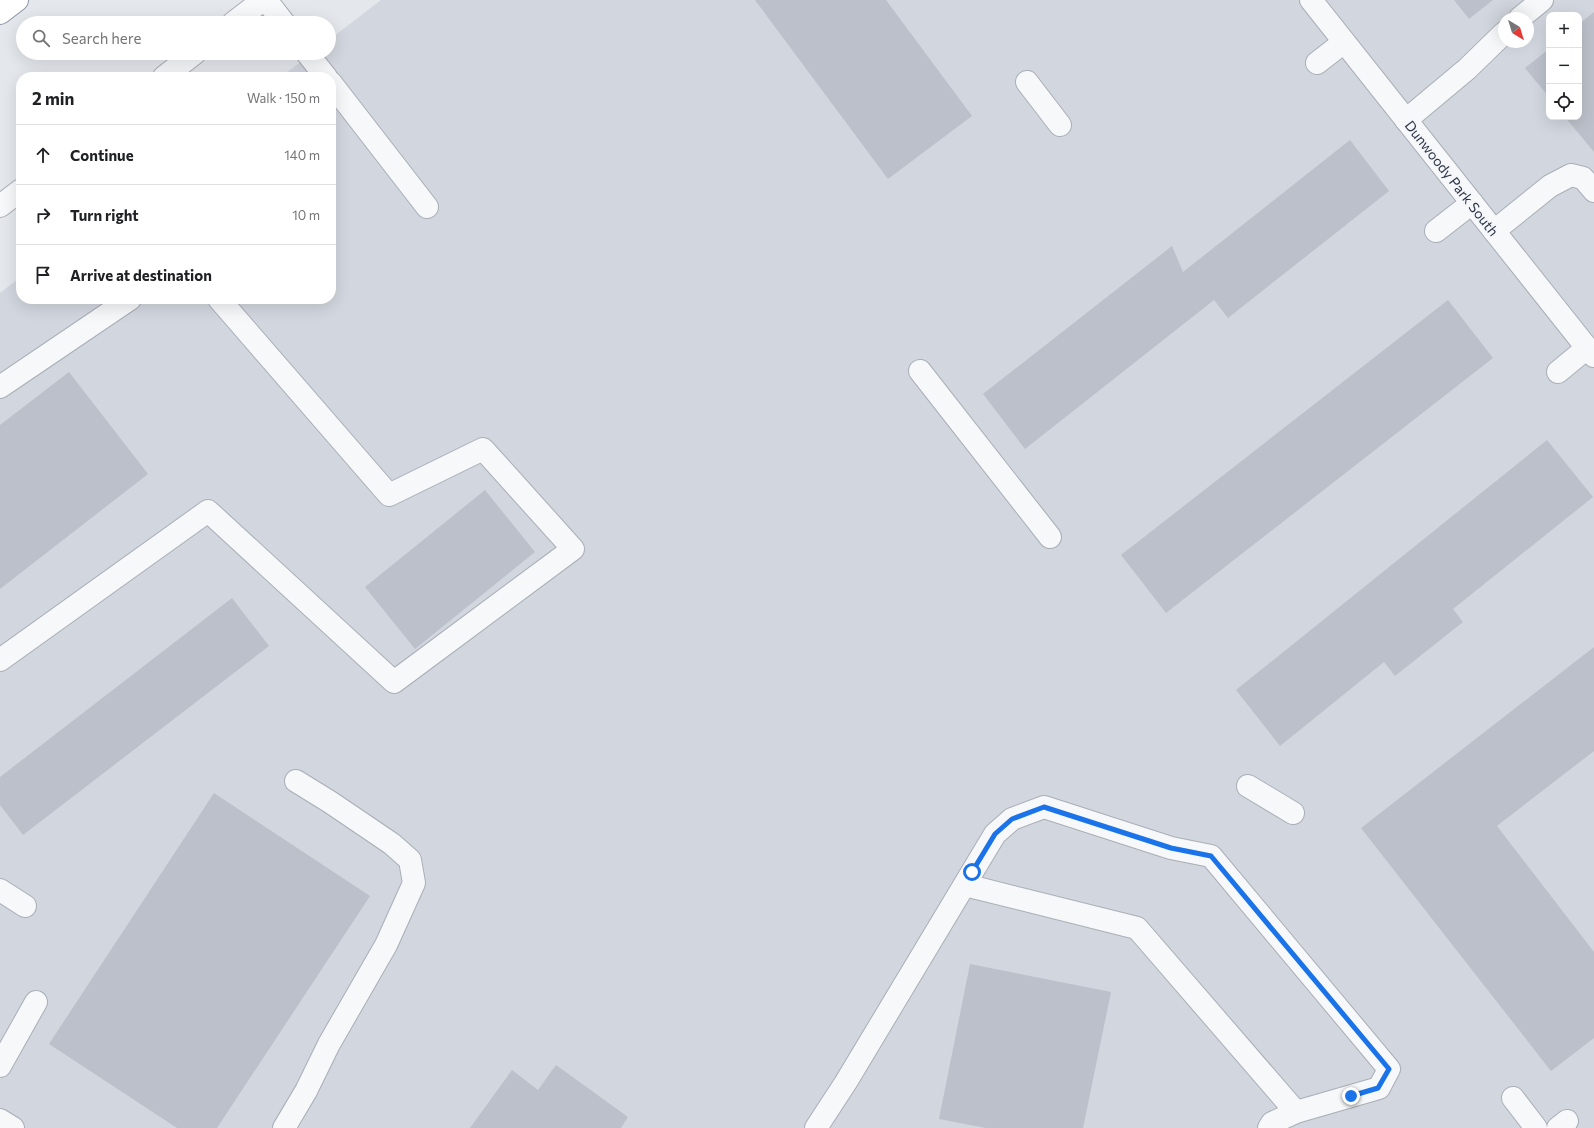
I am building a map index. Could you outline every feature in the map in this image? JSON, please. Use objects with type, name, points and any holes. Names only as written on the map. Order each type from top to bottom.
[{"type":"highway","points":[[0,13],[17,0]]},
{"type":"street","points":[[242,16],[263,0]]},
{"type":"street","points":[[266,0],[279,16]]},
{"type":"street","name":"Dunwoody Park South","points":[[1311,0],[1590,352]]},
{"type":"street","points":[[1527,12],[1542,0]]},
{"type":"street","points":[[1406,120],[1467,69],[1498,39]]},
{"type":"street","points":[[1317,63],[1344,42]]},
{"type":"street","points":[[170,72],[186,60]]},
{"type":"street","points":[[313,60],[322,72]]},
{"type":"street","points":[[1027,82],[1060,125]]},
{"type":"street","points":[[336,90],[427,207]]},
{"type":"street","points":[[1494,231],[1550,186],[1571,175],[1583,178],[1594,191]]},
{"type":"street","points":[[0,206],[16,194]]},
{"type":"street","points":[[1436,231],[1472,203]]},
{"type":"street","points":[[0,387],[123,304]]},
{"type":"street","points":[[0,660],[208,511],[394,682],[574,549],[483,449],[389,495],[222,304]]},
{"type":"street","points":[[1558,372],[1590,352]]},
{"type":"street","points":[[920,371],[1050,537]]},
{"type":"street","points":[[284,1128],[306,1091],[329,1044],[386,945],[414,883],[410,860],[397,848],[330,802],[296,781]]},
{"type":"street","points":[[1248,786],[1293,813]]},
{"type":"street","points":[[816,1128],[846,1082],[995,834],[1012,819],[1044,807],[1171,848],[1211,856],[1389,1069],[1378,1088],[1296,1112],[1272,1123],[1269,1128]]},
{"type":"street","points":[[965,885],[1137,928],[1296,1112]]},
{"type":"street","points":[[0,890],[25,906]]},
{"type":"street","points":[[0,1066],[36,1002]]},
{"type":"street","points":[[1513,1098],[1536,1128]]},
{"type":"street","points":[[0,1120],[13,1128]]},
{"type":"shaded area","points":[[381,0],[1594,0],[1594,1128],[0,1128],[0,293],[16,281],[16,304],[336,304],[336,72],[287,72],[303,60],[336,60],[336,35]]},
{"type":"building","points":[[755,0],[886,0],[972,116],[888,179]]},
{"type":"building","points":[[1454,0],[1493,0],[1469,19]]},
{"type":"building","points":[[1594,12],[1594,152],[1567,120],[1582,120],[1582,22]]},
{"type":"building","points":[[1546,51],[1546,93],[1525,68]]},
{"type":"building","points":[[1350,140],[1389,191],[1228,318],[1214,300],[1025,449],[983,394],[1172,246],[1183,272]]},
{"type":"building","points":[[1448,300],[1493,358],[1166,613],[1121,555]]},
{"type":"building","points":[[69,372],[148,474],[0,589],[0,425]]},
{"type":"building","points":[[1547,440],[1593,497],[1453,609],[1463,622],[1395,676],[1384,662],[1280,746],[1236,690]]},
{"type":"building","points":[[485,490],[535,552],[415,649],[365,587]]},
{"type":"building","points":[[232,598],[269,646],[23,835],[0,805],[0,777]]},
{"type":"building","points":[[1594,647],[1594,751],[1497,826],[1594,952],[1594,1038],[1551,1071],[1361,828]]},
{"type":"building","points":[[214,793],[370,896],[217,1128],[177,1128],[49,1044]]},
{"type":"building","points":[[970,964],[1111,992],[1083,1128],[986,1128],[939,1119]]},
{"type":"building","points":[[556,1065],[628,1117],[621,1128],[470,1128],[512,1070],[538,1090]]},
{"type":"route","points":[[972,872],[995,834],[1012,819],[1044,807],[1171,848],[1211,856],[1389,1069],[1378,1088],[1351,1096]]}]
